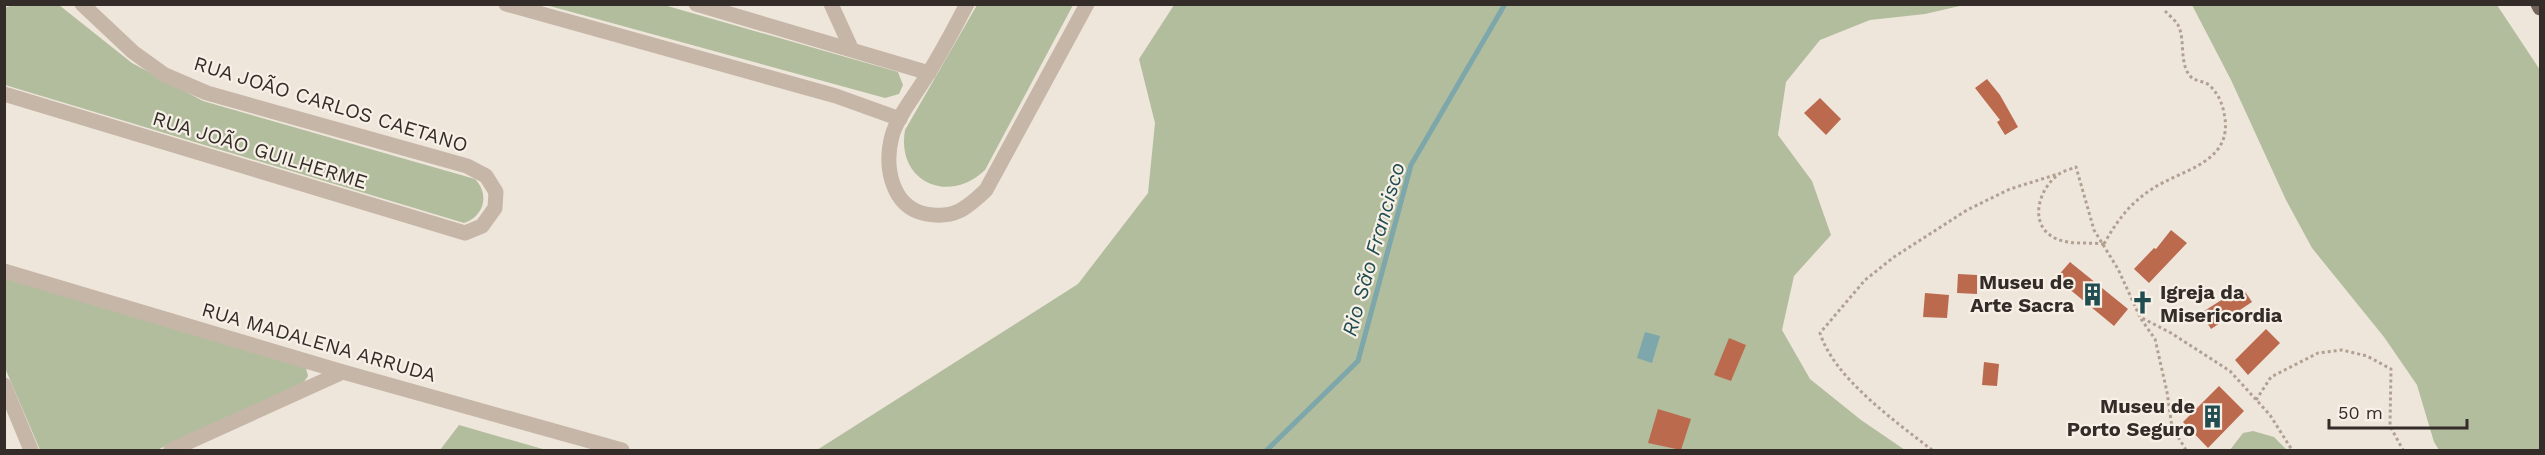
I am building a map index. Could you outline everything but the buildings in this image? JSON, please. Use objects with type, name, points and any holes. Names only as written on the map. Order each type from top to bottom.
[{"type":"street","name":"RUA JOÃO CARLOS CAETANO","points":[[82,4],[133,52],[165,75],[207,93],[467,166],[486,176],[496,192],[495,208]]},
{"type":"street","points":[[506,4],[528,8],[836,96],[900,119]]},
{"type":"street","points":[[696,4],[929,73]]},
{"type":"street","points":[[831,4],[850,48]]},
{"type":"street","points":[[968,4],[892,135],[889,166],[894,189],[903,203],[922,213],[944,217],[968,207],[986,190],[1086,4]]},
{"type":"street","name":"RUA JOÃO GUILHERME","points":[[4,94],[465,233],[482,226],[495,208]]},
{"type":"street","name":"RUA MADALENA ARRUDA","points":[[4,271],[343,372],[622,450]]},
{"type":"street","points":[[171,450],[343,372]]},
{"type":"street","points":[[4,385],[31,450]]},
{"type":"path","points":[[2104,244],[2129,207],[2152,188],[2199,167],[2212,155],[2222,140],[2226,121],[2222,101],[2208,84],[2192,78],[2187,68],[2178,24],[2165,11]]},
{"type":"path","points":[[1932,450],[1885,412],[1836,366],[1825,349],[1820,333],[1865,280],[1894,257],[1967,210],[2010,189],[2076,167],[2090,220],[2140,317],[2155,339],[2172,427],[2186,450]]},
{"type":"path","points":[[2059,173],[2038,200],[2038,215],[2044,229],[2056,239],[2104,244]]},
{"type":"path","points":[[2140,317],[2171,333],[2230,371],[2270,415],[2292,450]]},
{"type":"path","points":[[2256,400],[2271,377],[2318,353],[2342,350],[2367,356],[2391,369],[2390,426],[2403,450]]},
{"type":"green space","points":[[13,5],[59,5],[132,63],[203,101],[475,179],[480,185],[483,204],[471,220],[464,223],[5,85],[4,8]]},
{"type":"green space","points":[[546,5],[664,5],[898,72],[903,85],[899,94],[885,98]]},
{"type":"green space","points":[[977,5],[1073,5],[985,170],[971,180],[956,186],[928,183],[917,175],[909,163],[904,148],[905,130]]},
{"type":"green space","points":[[1174,5],[1964,5],[1925,14],[1870,20],[1820,40],[1786,82],[1778,135],[1812,181],[1831,235],[1794,276],[1782,330],[1810,379],[1861,420],[1905,450],[817,450],[1078,284],[1148,193],[1155,123],[1139,59]]},
{"type":"green space","points":[[2192,5],[2497,5],[2540,70],[2540,450],[2439,450],[2434,442],[2417,385],[2384,337],[2312,248],[2286,200],[2231,80]]},
{"type":"green space","points":[[4,278],[306,368],[308,376],[302,385],[157,450],[40,450],[5,368]]},
{"type":"green space","points":[[459,425],[546,450],[440,450]]},
{"type":"green space","points":[[2253,431],[2274,437],[2287,450],[2230,450],[2243,433]]},
{"type":"water","points":[[1645,332],[1660,336],[1652,363],[1637,358]]},
{"type":"waterway","name":"Rio São Francisco","points":[[1267,450],[1358,361],[1411,165],[1505,4]]},
{"type":"place","name":"Museu de Arte Sacra","points":[[2092,294]]},
{"type":"place","name":"Igreja da Misericordia","points":[[2142,303]]},
{"type":"place","name":"Museu de Porto Seguro","points":[[2213,417]]}]
